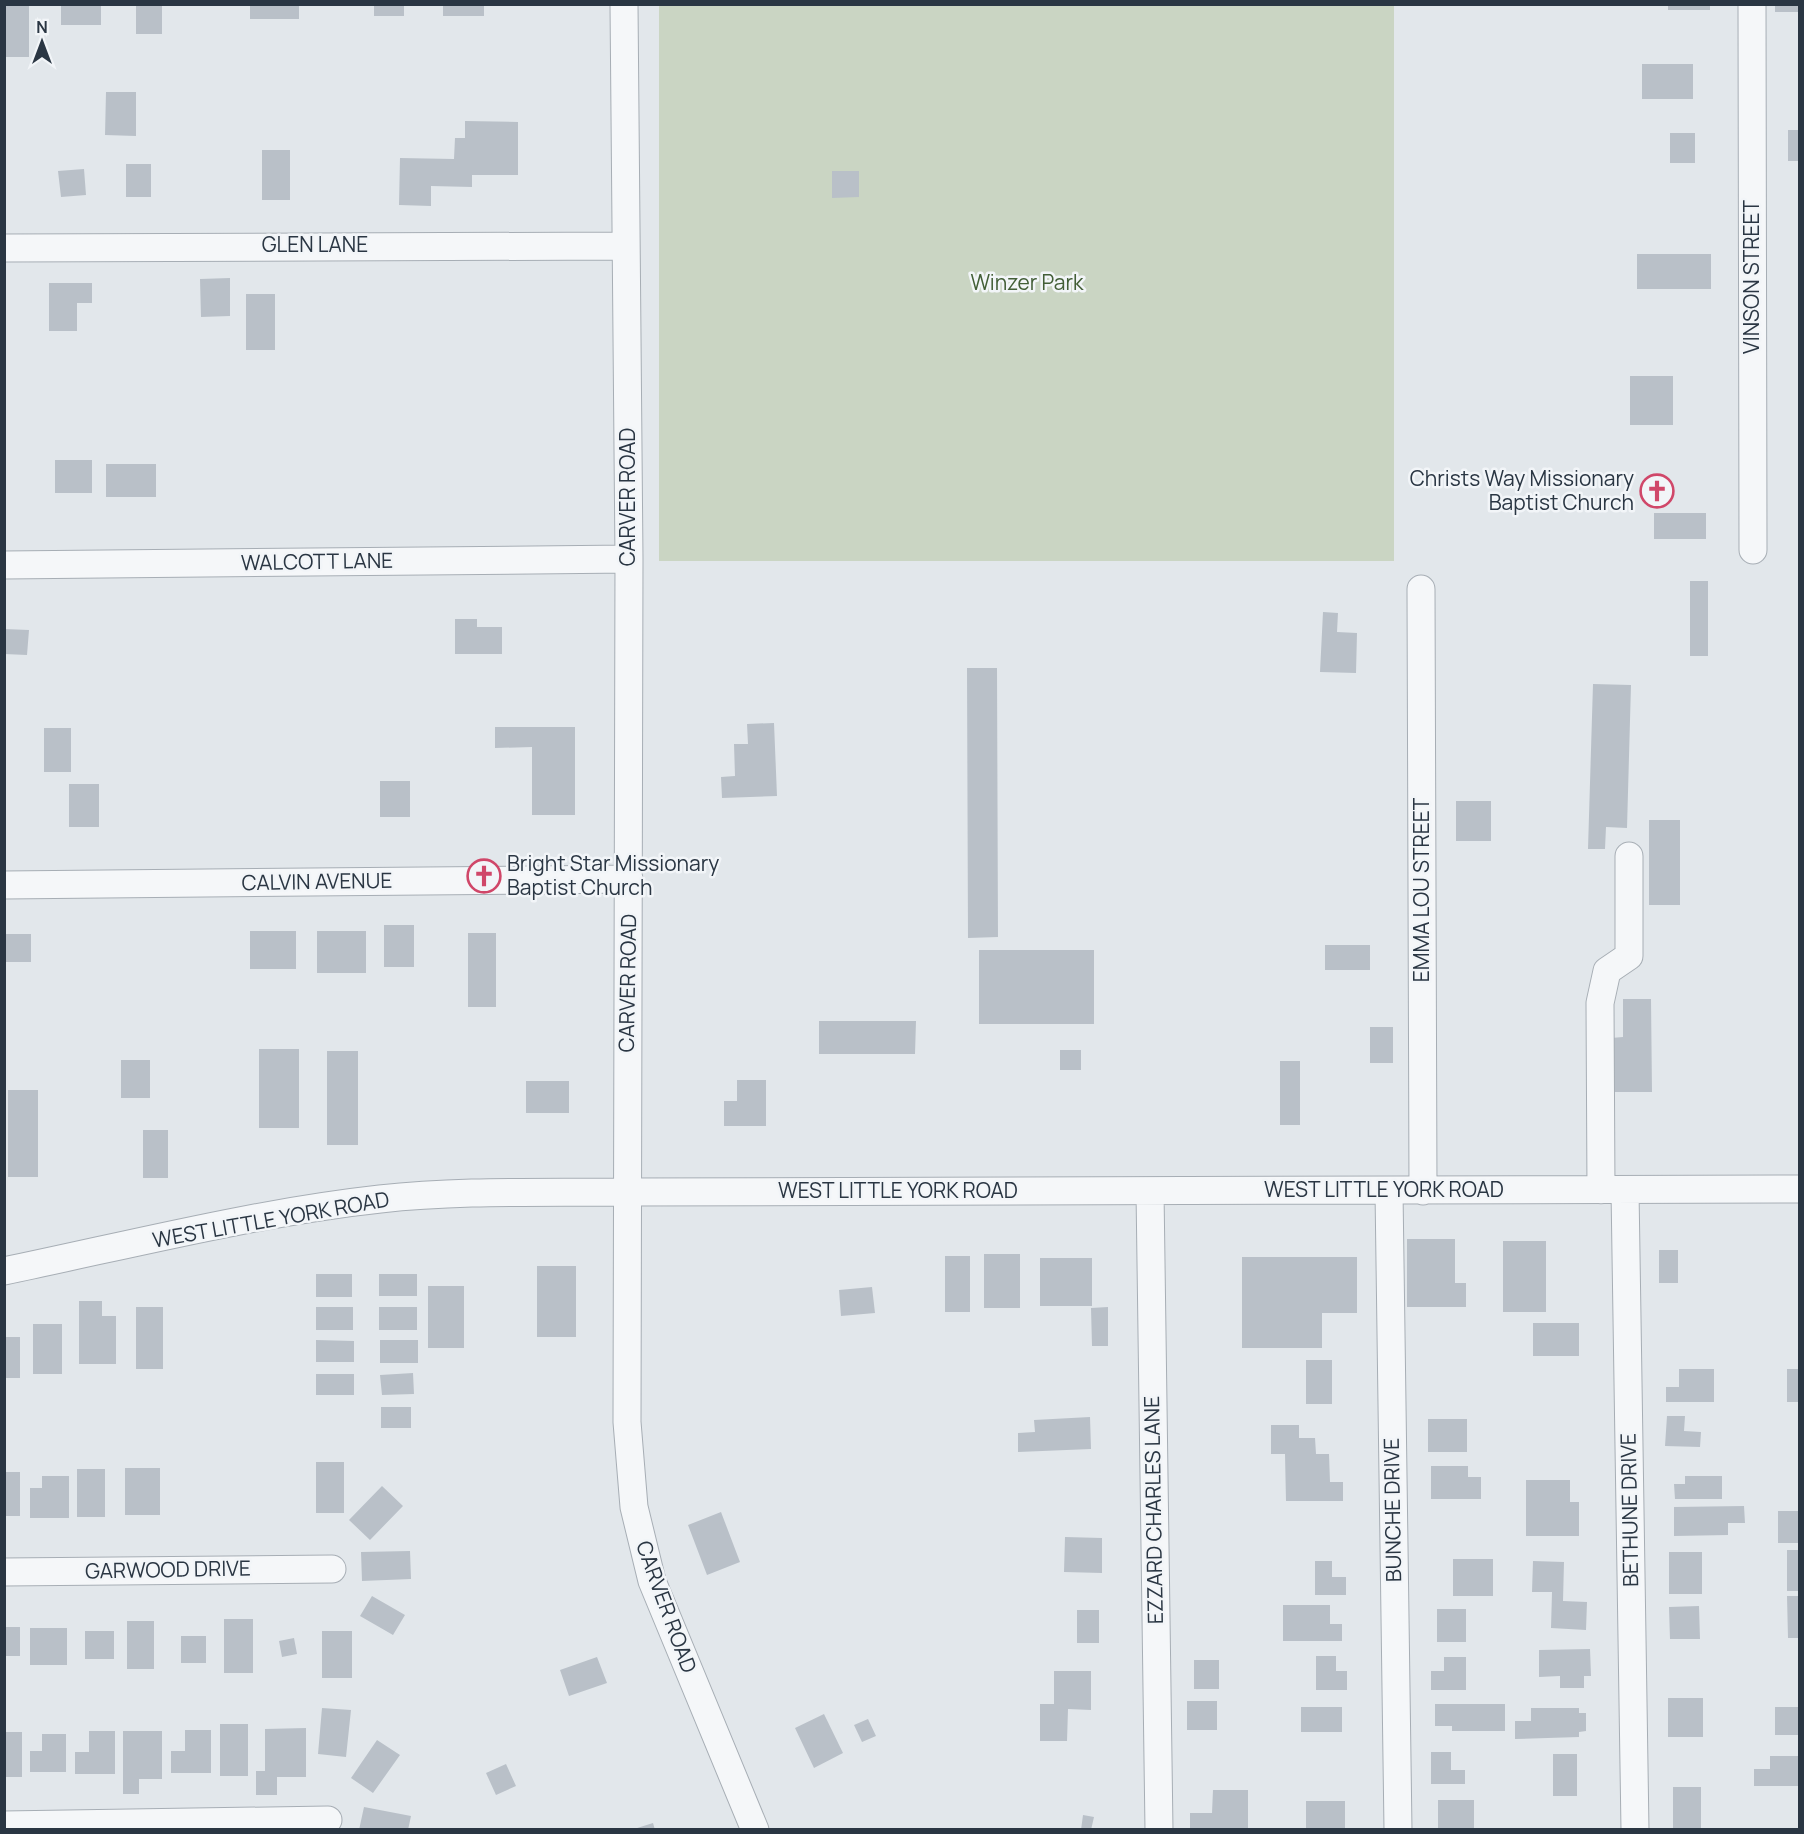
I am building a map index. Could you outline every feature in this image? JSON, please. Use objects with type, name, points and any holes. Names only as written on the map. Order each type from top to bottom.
[{"type":"street","name":"CARVER ROAD","points":[[624,4],[628,559],[629,879],[626,1192],[629,1469],[641,1544],[652,1581],[755,1830]]},
{"type":"street","name":"VINSON STREET","points":[[1752,4],[1753,550]]},
{"type":"street","name":"GLEN LANE","points":[[4,248],[626,246]]},
{"type":"street","name":"WALCOTT LANE","points":[[4,565],[628,559]]},
{"type":"street","name":"EMMA LOU STREET","points":[[1421,589],[1423,1191]]},
{"type":"street","name":"BETHUNE DRIVE","points":[[1629,856],[1629,956],[1607,971],[1600,1004],[1613,1190],[1635,1830]]},
{"type":"street","name":"CALVIN AVENUE","points":[[4,885],[629,879]]},
{"type":"street","name":"WEST LITTLE YORK ROAD","points":[[4,1271],[345,1203],[435,1195],[626,1192],[1800,1189]]},
{"type":"street","name":"EZZARD CHARLES LANE","points":[[1150,1191],[1159,1830]]},
{"type":"street","name":"BUNCHE DRIVE","points":[[1389,1191],[1398,1830]]},
{"type":"street","name":"GARWOOD DRIVE","points":[[4,1572],[332,1569]]},
{"type":"street","points":[[4,1825],[328,1820]]},
{"type":"green space","name":"Winzer Park","points":[[659,5],[1394,5],[1394,561],[659,561]]},
{"type":"building","points":[[4,4],[29,4],[29,57],[4,57]]},
{"type":"building","points":[[61,4],[101,4],[101,25],[61,25]]},
{"type":"building","points":[[136,4],[162,4],[162,34],[136,34]]},
{"type":"building","points":[[250,4],[299,4],[299,19],[250,19]]},
{"type":"building","points":[[374,4],[404,4],[404,16],[374,16]]},
{"type":"building","points":[[443,4],[484,4],[484,16],[443,16]]},
{"type":"building","points":[[1668,4],[1710,4],[1710,10],[1668,10]]},
{"type":"building","points":[[1775,4],[1800,4],[1800,12],[1775,12]]},
{"type":"building","points":[[1642,64],[1693,64],[1693,99],[1642,99]]},
{"type":"building","points":[[106,92],[136,92],[136,136],[105,135]]},
{"type":"building","points":[[465,121],[518,122],[518,175],[472,175],[472,187],[431,186],[431,206],[399,205],[400,158],[454,159],[455,138],[465,138]]},
{"type":"building","points":[[1788,130],[1800,130],[1800,161],[1788,161]]},
{"type":"building","points":[[1670,133],[1695,133],[1695,163],[1670,163]]},
{"type":"building","points":[[262,150],[290,150],[290,200],[262,200]]},
{"type":"building","points":[[126,164],[151,164],[151,197],[126,197]]},
{"type":"building","points":[[84,169],[86,195],[61,197],[58,171]]},
{"type":"building","points":[[832,171],[859,171],[859,197],[832,198]]},
{"type":"building","points":[[1637,254],[1711,254],[1711,289],[1637,289]]},
{"type":"building","points":[[230,278],[230,316],[201,317],[200,279]]},
{"type":"building","points":[[49,283],[92,283],[92,303],[77,303],[77,331],[49,331]]},
{"type":"building","points":[[246,294],[275,294],[275,350],[246,350]]},
{"type":"building","points":[[1630,376],[1673,376],[1673,425],[1630,425]]},
{"type":"building","points":[[55,460],[92,460],[92,493],[55,493]]},
{"type":"building","points":[[106,464],[156,464],[156,497],[106,497]]},
{"type":"building","points":[[1654,513],[1706,513],[1706,539],[1654,539]]},
{"type":"building","points":[[1690,581],[1708,581],[1708,656],[1690,656]]},
{"type":"building","points":[[1323,612],[1338,613],[1337,632],[1357,633],[1356,673],[1320,672]]},
{"type":"building","points":[[455,619],[477,619],[477,627],[502,627],[502,654],[455,654]]},
{"type":"building","points":[[4,629],[29,630],[27,655],[4,654]]},
{"type":"building","points":[[967,668],[997,668],[998,937],[968,938]]},
{"type":"building","points":[[1593,684],[1631,685],[1627,828],[1606,827],[1605,849],[1588,849]]},
{"type":"building","points":[[774,723],[777,796],[722,798],[721,777],[735,776],[734,744],[748,744],[747,724]]},
{"type":"building","points":[[495,727],[575,727],[575,815],[532,815],[532,747],[495,748]]},
{"type":"building","points":[[44,728],[71,728],[71,772],[44,772]]},
{"type":"building","points":[[380,781],[410,781],[410,817],[380,817]]},
{"type":"building","points":[[69,784],[99,784],[99,827],[69,827]]},
{"type":"building","points":[[1456,801],[1491,801],[1491,841],[1456,841]]},
{"type":"building","points":[[1649,820],[1680,820],[1680,905],[1649,905]]},
{"type":"building","points":[[384,925],[414,925],[414,967],[384,967]]},
{"type":"building","points":[[250,931],[296,931],[296,969],[250,969]]},
{"type":"building","points":[[317,931],[366,931],[366,973],[317,973]]},
{"type":"building","points":[[468,933],[496,933],[496,1007],[468,1007]]},
{"type":"building","points":[[4,934],[31,934],[31,962],[4,962]]},
{"type":"building","points":[[1325,945],[1370,945],[1370,970],[1325,970]]},
{"type":"building","points":[[979,950],[1094,950],[1094,1024],[979,1024]]},
{"type":"building","points":[[1623,999],[1651,999],[1652,1092],[1611,1092],[1611,1038],[1623,1037]]},
{"type":"building","points":[[819,1021],[916,1021],[915,1054],[819,1054]]},
{"type":"building","points":[[1370,1027],[1393,1027],[1393,1063],[1370,1063]]},
{"type":"building","points":[[259,1049],[299,1049],[299,1128],[259,1128]]},
{"type":"building","points":[[1060,1050],[1081,1050],[1081,1070],[1060,1070]]},
{"type":"building","points":[[327,1051],[358,1051],[358,1145],[327,1145]]},
{"type":"building","points":[[121,1060],[150,1060],[150,1098],[121,1098]]},
{"type":"building","points":[[1280,1061],[1300,1061],[1300,1125],[1280,1125]]},
{"type":"building","points":[[737,1080],[766,1080],[766,1126],[724,1126],[724,1101],[737,1101]]},
{"type":"building","points":[[526,1081],[569,1081],[569,1113],[526,1113]]},
{"type":"building","points":[[8,1090],[38,1090],[38,1177],[8,1177]]},
{"type":"building","points":[[143,1130],[168,1130],[168,1178],[143,1178]]},
{"type":"building","points":[[1407,1239],[1455,1239],[1455,1283],[1466,1283],[1466,1307],[1407,1307]]},
{"type":"building","points":[[1503,1241],[1546,1241],[1546,1312],[1503,1312]]},
{"type":"building","points":[[1659,1250],[1678,1250],[1678,1283],[1659,1283]]},
{"type":"building","points":[[984,1254],[1020,1254],[1020,1308],[984,1308]]},
{"type":"building","points":[[945,1256],[970,1256],[970,1312],[945,1312]]},
{"type":"building","points":[[1242,1257],[1357,1257],[1357,1313],[1322,1313],[1322,1348],[1242,1348]]},
{"type":"building","points":[[1040,1258],[1092,1258],[1092,1306],[1040,1306]]},
{"type":"building","points":[[537,1266],[576,1266],[576,1337],[537,1337]]},
{"type":"building","points":[[316,1274],[352,1274],[352,1297],[316,1297]]},
{"type":"building","points":[[379,1274],[417,1274],[417,1296],[379,1296]]},
{"type":"building","points":[[428,1286],[464,1286],[464,1348],[428,1348]]},
{"type":"building","points":[[872,1287],[875,1313],[841,1316],[839,1290]]},
{"type":"building","points":[[79,1301],[102,1301],[102,1316],[116,1316],[116,1364],[79,1364]]},
{"type":"building","points":[[136,1307],[163,1307],[163,1369],[136,1369]]},
{"type":"building","points":[[316,1307],[353,1307],[353,1330],[316,1330]]},
{"type":"building","points":[[379,1307],[417,1307],[417,1330],[379,1330]]},
{"type":"building","points":[[1108,1307],[1108,1346],[1092,1346],[1091,1308]]},
{"type":"building","points":[[1533,1323],[1579,1323],[1579,1356],[1533,1356]]},
{"type":"building","points":[[33,1324],[62,1324],[62,1374],[33,1374]]},
{"type":"building","points":[[4,1337],[20,1337],[20,1378],[4,1378]]},
{"type":"building","points":[[316,1340],[354,1341],[354,1362],[316,1362]]},
{"type":"building","points":[[380,1340],[418,1340],[418,1363],[380,1363]]},
{"type":"building","points":[[1306,1360],[1332,1360],[1332,1404],[1306,1404]]},
{"type":"building","points":[[1679,1369],[1714,1369],[1714,1402],[1666,1402],[1666,1387],[1679,1387]]},
{"type":"building","points":[[1787,1369],[1800,1369],[1800,1402],[1787,1402]]},
{"type":"building","points":[[413,1373],[414,1394],[382,1395],[380,1375]]},
{"type":"building","points":[[316,1374],[354,1374],[354,1395],[316,1395]]},
{"type":"building","points":[[381,1407],[411,1407],[411,1428],[381,1428]]},
{"type":"building","points":[[1667,1416],[1685,1416],[1684,1431],[1701,1432],[1700,1447],[1665,1446]]},
{"type":"building","points":[[1090,1417],[1091,1449],[1018,1452],[1018,1433],[1035,1432],[1034,1420]]},
{"type":"building","points":[[1428,1419],[1467,1419],[1467,1452],[1428,1452]]},
{"type":"building","points":[[1271,1425],[1299,1425],[1299,1438],[1315,1438],[1316,1454],[1329,1454],[1330,1482],[1343,1482],[1343,1501],[1286,1501],[1285,1454],[1271,1454]]},
{"type":"building","points":[[316,1462],[344,1462],[344,1513],[316,1513]]},
{"type":"building","points":[[1431,1466],[1468,1466],[1468,1477],[1481,1477],[1481,1499],[1431,1499]]},
{"type":"building","points":[[125,1468],[160,1468],[160,1515],[125,1515]]},
{"type":"building","points":[[77,1469],[105,1469],[105,1517],[77,1517]]},
{"type":"building","points":[[4,1472],[20,1472],[20,1516],[4,1516]]},
{"type":"building","points":[[42,1476],[69,1476],[69,1518],[30,1518],[30,1488],[42,1488]]},
{"type":"building","points":[[1685,1476],[1722,1476],[1722,1499],[1675,1499],[1674,1484],[1685,1484]]},
{"type":"building","points":[[1526,1480],[1570,1480],[1570,1502],[1579,1502],[1579,1536],[1526,1536]]},
{"type":"building","points":[[382,1486],[403,1506],[370,1540],[349,1520]]},
{"type":"building","points":[[1744,1506],[1745,1523],[1728,1523],[1728,1535],[1674,1536],[1674,1507]]},
{"type":"building","points":[[1778,1511],[1800,1511],[1800,1543],[1778,1543]]},
{"type":"building","points":[[721,1512],[740,1562],[707,1575],[688,1525]]},
{"type":"building","points":[[1065,1537],[1102,1538],[1102,1573],[1064,1572]]},
{"type":"building","points":[[1787,1550],[1800,1550],[1800,1591],[1787,1591]]},
{"type":"building","points":[[410,1551],[411,1579],[362,1581],[361,1552]]},
{"type":"building","points":[[1669,1552],[1702,1552],[1702,1594],[1669,1594]]},
{"type":"building","points":[[1453,1559],[1493,1559],[1493,1596],[1453,1596]]},
{"type":"building","points":[[1315,1561],[1332,1561],[1332,1577],[1346,1577],[1346,1595],[1315,1595]]},
{"type":"building","points":[[1533,1561],[1564,1562],[1563,1601],[1587,1602],[1586,1630],[1551,1628],[1552,1592],[1532,1592]]},
{"type":"building","points":[[372,1596],[405,1615],[393,1635],[360,1616]]},
{"type":"building","points":[[1787,1596],[1800,1596],[1800,1638],[1788,1638]]},
{"type":"building","points":[[1283,1605],[1330,1605],[1330,1624],[1342,1624],[1342,1641],[1283,1641]]},
{"type":"building","points":[[1699,1606],[1700,1639],[1670,1639],[1669,1607]]},
{"type":"building","points":[[1437,1609],[1466,1609],[1466,1642],[1437,1642]]},
{"type":"building","points":[[1077,1610],[1099,1610],[1099,1643],[1077,1643]]},
{"type":"building","points":[[224,1619],[253,1619],[253,1673],[224,1673]]},
{"type":"building","points":[[127,1621],[154,1621],[154,1669],[127,1669]]},
{"type":"building","points":[[4,1627],[20,1627],[20,1656],[4,1656]]},
{"type":"building","points":[[30,1628],[67,1628],[67,1665],[30,1665]]},
{"type":"building","points":[[85,1631],[114,1631],[114,1659],[85,1659]]},
{"type":"building","points":[[322,1631],[352,1631],[352,1678],[322,1678]]},
{"type":"building","points":[[181,1636],[206,1636],[206,1663],[181,1663]]},
{"type":"building","points":[[294,1638],[297,1654],[282,1657],[279,1641]]},
{"type":"building","points":[[1590,1649],[1591,1676],[1584,1676],[1584,1688],[1560,1688],[1560,1676],[1539,1677],[1539,1650]]},
{"type":"building","points":[[1316,1656],[1336,1656],[1336,1671],[1347,1671],[1347,1690],[1316,1690]]},
{"type":"building","points":[[597,1657],[607,1683],[569,1696],[560,1670]]},
{"type":"building","points":[[1444,1657],[1466,1657],[1466,1690],[1431,1690],[1431,1671],[1444,1671]]},
{"type":"building","points":[[1194,1660],[1219,1660],[1219,1689],[1194,1689]]},
{"type":"building","points":[[1054,1671],[1091,1671],[1091,1710],[1068,1709],[1067,1741],[1040,1741],[1040,1704],[1054,1704]]},
{"type":"building","points":[[1668,1698],[1703,1698],[1703,1737],[1668,1737]]},
{"type":"building","points":[[1187,1701],[1217,1701],[1217,1730],[1187,1730]]},
{"type":"building","points":[[1435,1704],[1505,1704],[1505,1731],[1452,1731],[1452,1726],[1435,1726]]},
{"type":"building","points":[[1301,1707],[1342,1707],[1342,1732],[1301,1732]]},
{"type":"building","points":[[1775,1707],[1800,1707],[1800,1735],[1775,1735]]},
{"type":"building","points":[[322,1708],[351,1710],[346,1757],[318,1754]]},
{"type":"building","points":[[1531,1708],[1579,1708],[1579,1713],[1586,1713],[1586,1731],[1579,1732],[1579,1737],[1515,1739],[1515,1721],[1531,1721]]},
{"type":"building","points":[[824,1714],[843,1753],[814,1768],[795,1728]]},
{"type":"building","points":[[868,1719],[876,1736],[862,1742],[854,1725]]},
{"type":"building","points":[[220,1724],[248,1724],[248,1776],[220,1776]]},
{"type":"building","points":[[306,1728],[306,1777],[277,1777],[277,1795],[256,1795],[256,1771],[265,1771],[265,1729]]},
{"type":"building","points":[[185,1730],[211,1730],[211,1773],[171,1773],[171,1751],[185,1751]]},
{"type":"building","points":[[89,1731],[115,1731],[115,1774],[75,1774],[75,1752],[89,1752]]},
{"type":"building","points":[[123,1731],[162,1731],[162,1779],[139,1779],[139,1794],[123,1794]]},
{"type":"building","points":[[4,1732],[22,1732],[22,1777],[4,1777]]},
{"type":"building","points":[[42,1734],[66,1734],[66,1772],[30,1772],[30,1751],[42,1751]]},
{"type":"building","points":[[377,1740],[400,1755],[373,1793],[351,1778]]},
{"type":"building","points":[[1431,1752],[1451,1752],[1451,1770],[1465,1770],[1465,1784],[1431,1784]]},
{"type":"building","points":[[1553,1754],[1577,1754],[1577,1796],[1553,1796]]},
{"type":"building","points":[[1770,1756],[1800,1756],[1800,1786],[1754,1786],[1754,1769],[1770,1769]]},
{"type":"building","points":[[506,1764],[516,1786],[496,1795],[486,1773]]},
{"type":"building","points":[[1673,1787],[1701,1787],[1701,1830],[1673,1830]]},
{"type":"building","points":[[1213,1790],[1248,1790],[1248,1830],[1190,1830],[1190,1813],[1212,1813]]},
{"type":"building","points":[[1438,1800],[1474,1800],[1474,1830],[1438,1830]]},
{"type":"building","points":[[1306,1801],[1345,1801],[1345,1830],[1306,1830]]},
{"type":"building","points":[[364,1807],[411,1816],[408,1830],[359,1830]]},
{"type":"building","points":[[1083,1815],[1094,1817],[1091,1830],[1081,1830]]},
{"type":"building","points":[[653,1823],[655,1830],[634,1830],[634,1829]]},
{"type":"place","name":"Christs Way Missionary Baptist Church","points":[[1657,491]]},
{"type":"place","name":"Bright Star Missionary Baptist Church","points":[[484,876]]}]
